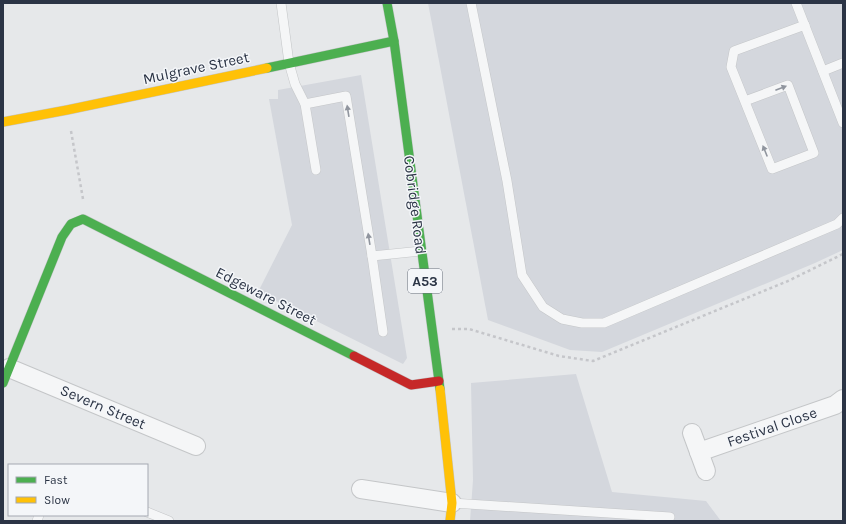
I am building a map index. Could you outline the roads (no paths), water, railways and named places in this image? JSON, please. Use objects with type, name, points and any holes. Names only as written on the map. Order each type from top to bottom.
[{"type":"main road","name":"Cobridge Road","points":[[387,3],[394,41],[439,381],[452,503],[450,521]]},
{"type":"main road","name":"Mulgrave Street","points":[[3,122],[67,110],[394,41]]},
{"type":"main road","name":"Edgeware Street","points":[[6,375],[62,237],[71,224],[83,219],[411,385],[439,381]]},
{"type":"street","name":"Severn Street","points":[[6,375],[196,446]]},
{"type":"street","name":"Festival Close","points":[[699,452],[835,405],[843,399]]},
{"type":"street","points":[[692,433],[706,471]]},
{"type":"street","points":[[361,489],[452,503]]},
{"type":"lane","points":[[280,3],[295,84],[305,104],[316,170]]},
{"type":"lane","points":[[471,3],[508,181],[522,276],[543,307],[562,319],[582,323],[604,323],[837,224],[843,218]]},
{"type":"lane","points":[[796,3],[843,123]]},
{"type":"lane","points":[[745,102],[788,85],[814,153],[772,169],[745,102],[731,67],[734,51],[805,25]]},
{"type":"lane","points":[[823,71],[843,63]]},
{"type":"lane","points":[[305,104],[346,96],[383,332]]},
{"type":"lane","points":[[372,256],[421,251]]},
{"type":"lane","points":[[452,503],[670,517]]},
{"type":"lane","points":[[148,512],[169,521]]}]
